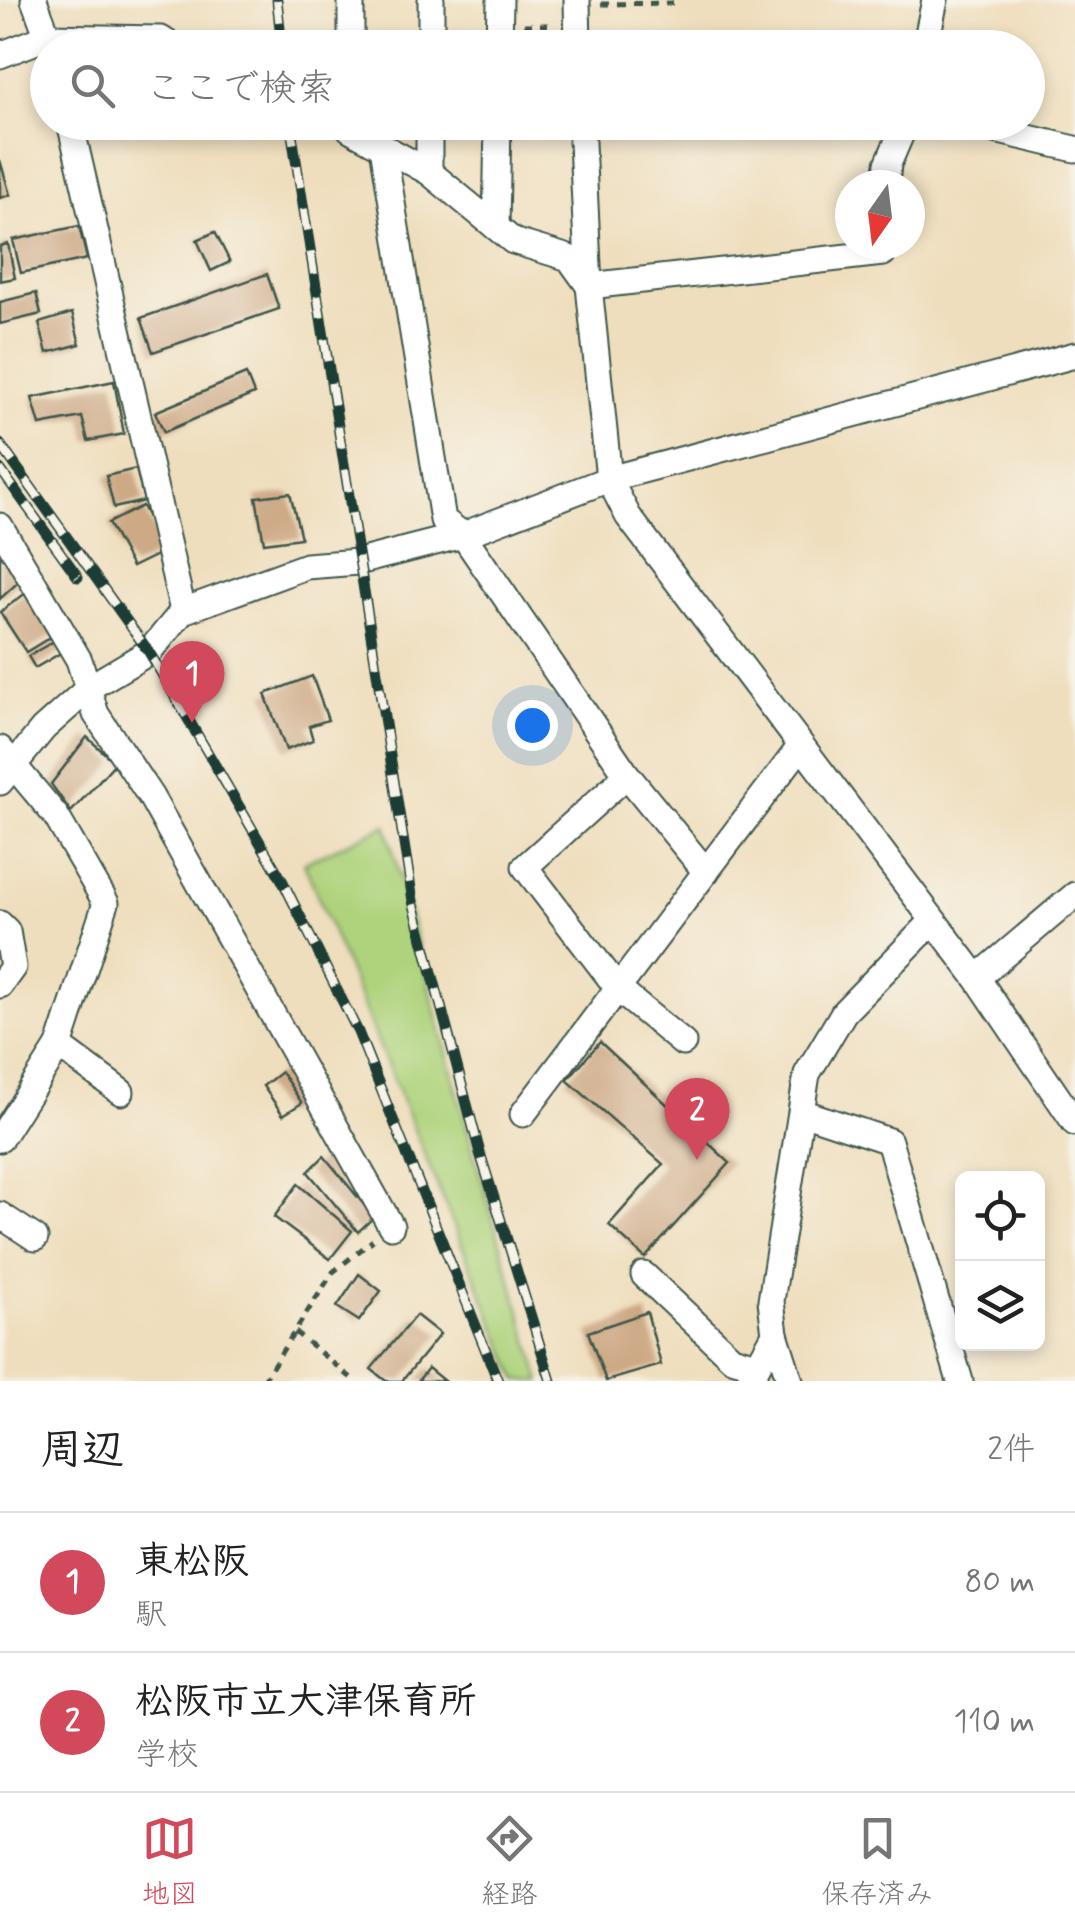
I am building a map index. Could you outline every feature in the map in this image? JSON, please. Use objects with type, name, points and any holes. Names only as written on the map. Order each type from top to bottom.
[{"type":"street","points":[[34,0],[45,30]]},
{"type":"street","points":[[350,30],[351,0]]},
{"type":"street","points":[[430,0],[430,30]]},
{"type":"street","points":[[500,0],[500,30]]},
{"type":"street","points":[[577,0],[578,30]]},
{"type":"street","points":[[929,30],[935,0]]},
{"type":"street","points":[[0,54],[30,47]]},
{"type":"street","points":[[74,140],[184,611]]},
{"type":"street","points":[[369,140],[428,172],[513,240],[569,258],[589,286]]},
{"type":"street","points":[[428,172],[429,140]]},
{"type":"street","points":[[496,227],[498,140]]},
{"type":"street","points":[[581,140],[589,286],[609,479],[628,516],[977,978],[1075,1123]]},
{"type":"street","points":[[887,170],[898,140]]},
{"type":"street","points":[[1035,140],[1075,150]]},
{"type":"street","points":[[382,147],[443,520],[463,535],[627,775],[706,872]]},
{"type":"street","points":[[589,286],[835,258]]},
{"type":"street","points":[[0,1140],[59,1046],[106,903],[56,816],[4,766],[90,687],[149,652],[184,611],[306,566],[358,562],[463,535],[609,479],[1075,355]]},
{"type":"street","points":[[0,526],[79,660],[96,714],[151,797],[391,1226]]},
{"type":"street","points":[[523,1114],[620,991],[800,747]]},
{"type":"street","points":[[627,775],[525,867],[620,991],[684,1043]]},
{"type":"street","points":[[977,978],[1075,895]]},
{"type":"street","points":[[790,1381],[775,1334],[771,1301],[807,1074],[844,1012],[932,922]]},
{"type":"street","points":[[0,924],[7,931],[13,967],[0,986]]},
{"type":"street","points":[[59,1046],[122,1092]]},
{"type":"street","points":[[802,1112],[889,1141],[960,1381]]},
{"type":"street","points":[[0,1215],[35,1238]]},
{"type":"street","points":[[644,1275],[753,1373],[775,1334]]},
{"type":"path","points":[[264,1381],[333,1272],[391,1226]]},
{"type":"path","points":[[294,1332],[354,1381]]},
{"type":"green space","points":[[386,825],[475,1158],[541,1381],[518,1381],[304,863]]},
{"type":"building","points":[[0,160],[10,195],[0,198]]},
{"type":"building","points":[[79,226],[87,259],[21,273],[13,240]]},
{"type":"building","points":[[215,232],[230,262],[211,271],[197,240]]},
{"type":"building","points":[[8,244],[15,278],[0,281],[0,246]]},
{"type":"building","points":[[267,274],[279,309],[153,352],[141,318]]},
{"type":"building","points":[[36,293],[41,314],[0,324],[0,302]]},
{"type":"building","points":[[72,313],[80,344],[47,353],[39,323]]},
{"type":"building","points":[[246,374],[254,394],[164,432],[155,412]]},
{"type":"building","points":[[114,381],[124,434],[88,441],[82,417],[40,425],[32,398]]},
{"type":"building","points":[[136,469],[144,501],[114,508],[106,476]]},
{"type":"building","points":[[290,493],[301,538],[264,543],[256,497]]},
{"type":"building","points":[[142,506],[165,551],[132,567],[108,523]]},
{"type":"building","points":[[5,551],[26,575],[0,599],[0,556]]},
{"type":"building","points":[[30,590],[57,633],[26,652],[0,612]]},
{"type":"building","points":[[58,639],[64,651],[35,668],[28,656]]},
{"type":"building","points":[[312,676],[328,720],[309,726],[313,740],[286,750],[265,694]]},
{"type":"building","points":[[87,737],[115,763],[71,812],[51,784]]},
{"type":"building","points":[[600,1042],[730,1163],[645,1258],[609,1225],[663,1164],[567,1080]]},
{"type":"building","points":[[281,1072],[302,1103],[283,1115],[263,1086]]},
{"type":"building","points":[[324,1156],[374,1217],[358,1232],[308,1172]]},
{"type":"building","points":[[298,1184],[352,1231],[330,1259],[274,1217]]},
{"type":"building","points":[[359,1274],[381,1291],[359,1321],[337,1307]]},
{"type":"building","points":[[647,1312],[661,1365],[606,1381],[588,1332]]},
{"type":"building","points":[[416,1315],[440,1334],[402,1381],[386,1381],[371,1369]]},
{"type":"building","points":[[428,1368],[444,1381],[418,1381]]},
{"type":"railway","points":[[277,0],[280,30]]},
{"type":"railway","points":[[293,140],[413,901],[480,1153],[551,1381]]},
{"type":"railway","points":[[0,444],[149,652],[282,880],[358,1032],[498,1381]]},
{"type":"railway","points":[[0,469],[78,577]]},
{"type":"place","name":"東松阪","points":[[192,723]]},
{"type":"place","name":"松阪市立大津保育所","points":[[697,1160]]}]
